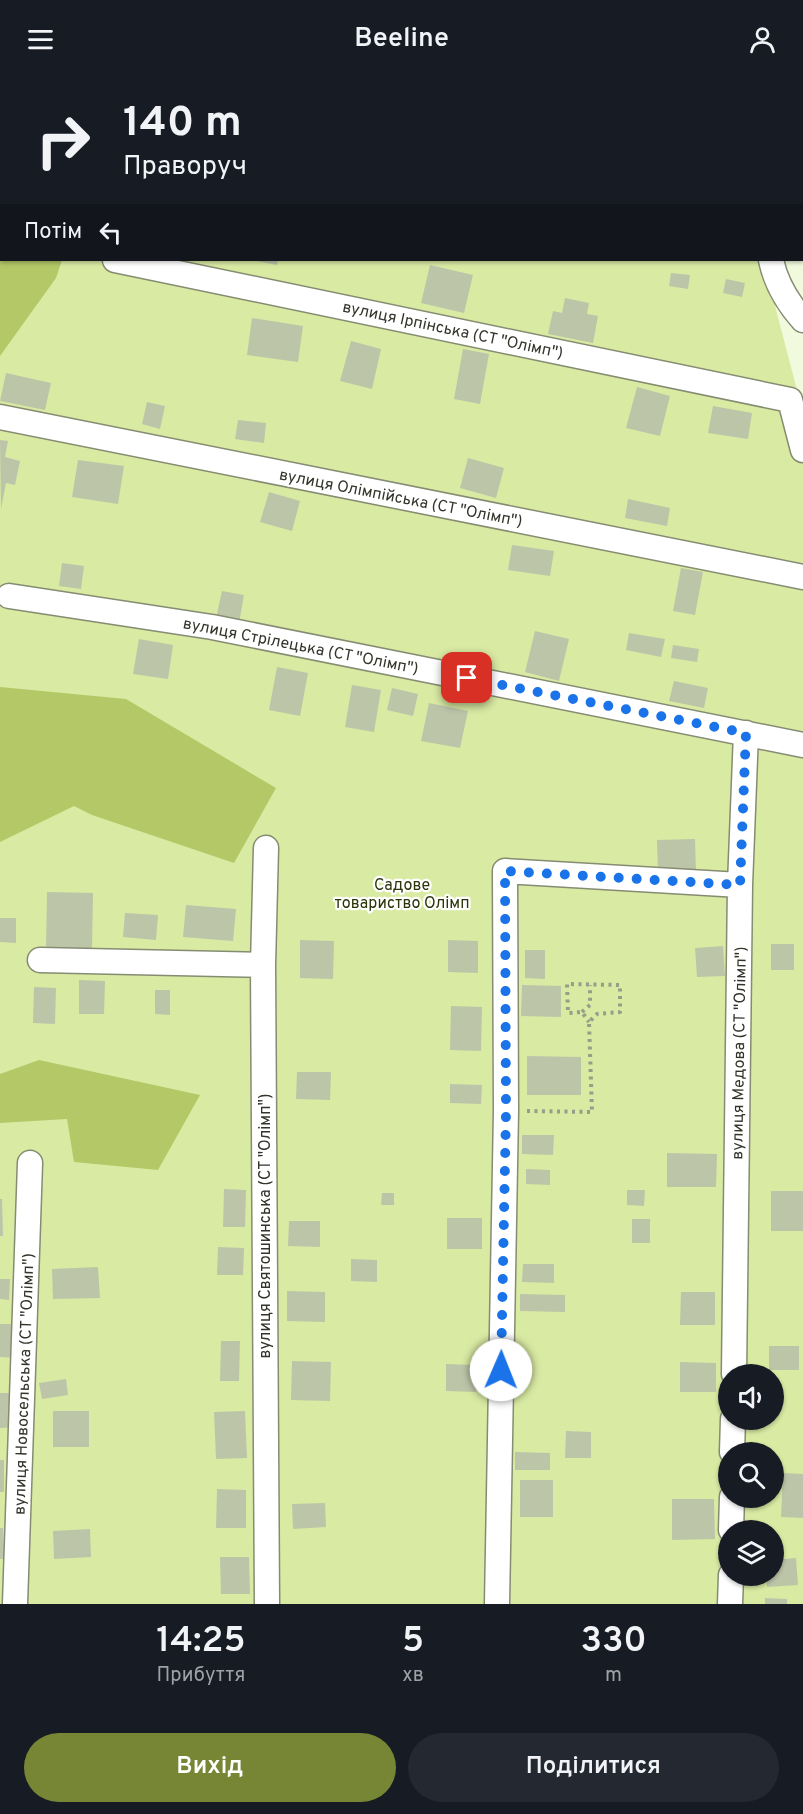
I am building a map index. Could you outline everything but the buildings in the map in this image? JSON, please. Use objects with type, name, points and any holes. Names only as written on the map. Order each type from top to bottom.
[{"type":"street","name":"вулиця Ірпінська (СТ \"Олімп\")","points":[[120,261],[790,400],[803,450]]},
{"type":"street","points":[[771,261],[780,289],[803,321]]},
{"type":"street","name":"вулиця Олімпійська (СТ \"Олімп\")","points":[[0,417],[803,576]]},
{"type":"street","name":"вулиця Стрілецька (СТ \"Олімп\")","points":[[9,596],[212,627],[803,745]]},
{"type":"street","name":"вулиця Медова (СТ \"Олімп\")","points":[[734,1364],[740,885],[746,733]]},
{"type":"street","name":"вулиця Святошинська (СТ \"Олімп\")","points":[[266,848],[262,965],[267,1604]]},
{"type":"street","points":[[497,1604],[506,1112],[505,871],[740,885]]},
{"type":"street","points":[[40,960],[262,965]]},
{"type":"street","name":"вулиця Новосельська (СТ \"Олімп\")","points":[[15,1604],[30,1163]]},
{"type":"street","points":[[730,1604],[731,1586]]},
{"type":"path","points":[[589,1022],[597,1014],[620,1012],[620,985],[567,984],[568,1013],[582,1012],[590,1005]]},
{"type":"path","points":[[590,985],[590,1005],[597,1014]]},
{"type":"path","points":[[506,1112],[592,1112],[589,1022],[582,1012]]},
{"type":"green space","points":[[0,261],[62,261],[56,278],[0,356]]},
{"type":"green space","name":"Садове товариство Олімп","points":[[37,261],[763,261],[803,413],[803,1604],[0,1604],[0,323]]},
{"type":"green space","points":[[0,687],[126,699],[276,788],[234,863],[92,815],[74,806],[0,842]]},
{"type":"green space","points":[[39,1060],[200,1095],[158,1170],[74,1162],[67,1119],[0,1123],[0,1074]]},
{"type":"route","points":[[467,678],[746,733],[740,885],[505,871],[506,1112],[501,1370]]}]
